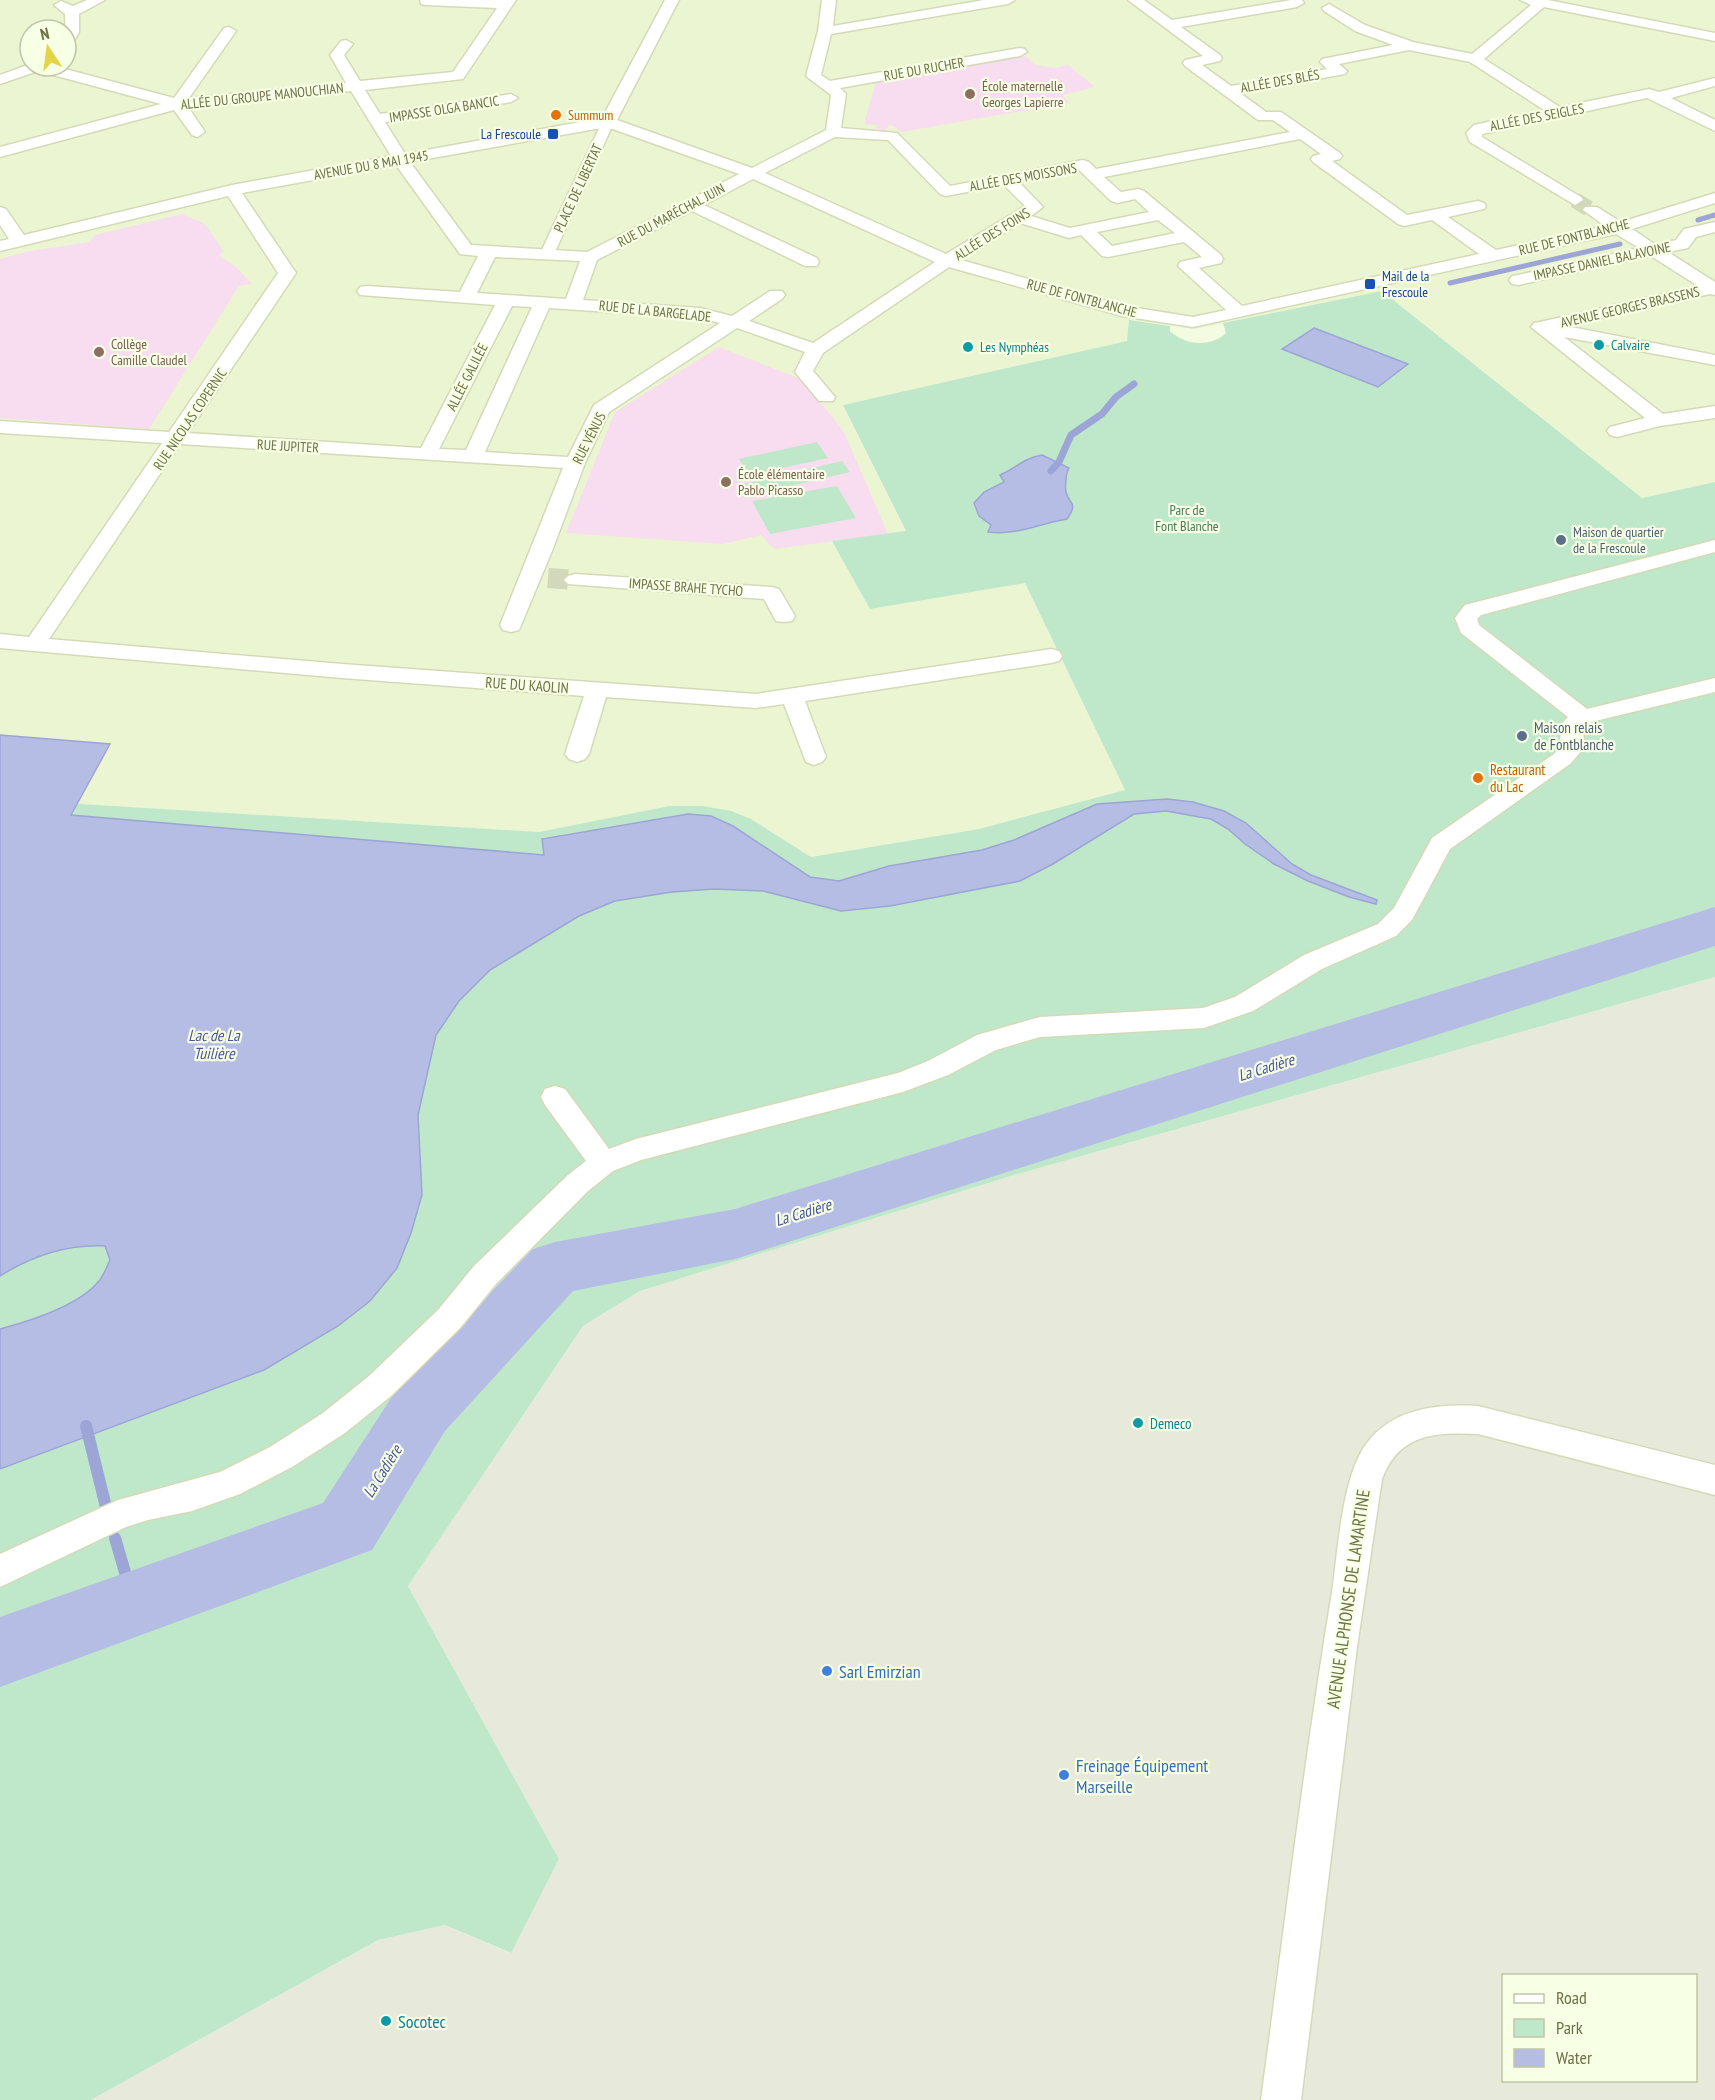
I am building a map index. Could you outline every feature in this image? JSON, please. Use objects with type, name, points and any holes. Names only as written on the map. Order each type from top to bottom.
[{"type":"street","points":[[70,18],[66,8],[98,0]]},
{"type":"street","points":[[608,122],[672,0]]},
{"type":"street","points":[[830,0],[825,31],[813,76],[839,94],[833,132]]},
{"type":"street","points":[[825,31],[1008,0]]},
{"type":"street","points":[[1135,0],[1215,58],[1190,63],[1263,117],[1276,115],[1334,156],[1319,159],[1404,221],[1478,206]]},
{"type":"street","points":[[426,1],[508,2]]},
{"type":"street","points":[[1475,59],[1534,1],[1715,37]]},
{"type":"street","name":"ALLÉE DU GROUPE MANOUCHIAN","points":[[0,152],[178,104],[458,76],[508,2]]},
{"type":"street","points":[[1169,25],[1297,3]]},
{"type":"street","name":"ALLÉE DES BLÉS","points":[[1329,8],[1360,28],[1410,46],[1475,59],[1559,113]]},
{"type":"street","points":[[178,104],[229,31]]},
{"type":"street","points":[[346,44],[337,55],[401,160],[466,250],[590,257],[573,304]]},
{"type":"street","name":"ALLÉE DES BLÉS","points":[[1228,91],[1340,71],[1327,62],[1410,46]]},
{"type":"street","name":"RUE DU RUCHER","points":[[828,86],[1020,52]]},
{"type":"street","points":[[0,80],[18,73]]},
{"type":"street","points":[[78,77],[178,104],[197,132]]},
{"type":"street","points":[[1657,97],[1715,82]]},
{"type":"street","name":"ALLÉE DES SEIGLES","points":[[1575,200],[1475,139],[1474,133],[1479,128],[1649,93],[1715,126]]},
{"type":"street","name":"IMPASSE OLGA BANCIC","points":[[376,119],[511,98]]},
{"type":"street","name":"AVENUE DU 8 MAI 1945","points":[[0,246],[232,190],[608,122]]},
{"type":"street","name":"RUE DE FONTBLANCHE","points":[[608,122],[752,173],[947,261],[1122,311],[1193,322],[1620,228],[1715,198]]},
{"type":"street","name":"PLACE DE LIBERTAT","points":[[547,254],[608,122]]},
{"type":"street","name":"RUE DU MARÉCHAL JUIN","points":[[590,257],[833,132]]},
{"type":"street","name":"ALLÉE DES MOISSONS","points":[[833,132],[892,136],[946,191],[1083,165],[1092,174],[1303,134]]},
{"type":"street","points":[[1092,174],[1117,198],[1138,194],[1215,260],[1186,266],[1239,312]]},
{"type":"street","name":"ALLÉE DES FOINS","points":[[947,261],[1035,207],[1008,180]]},
{"type":"street","name":"RUE NICOLAS COPERNIC","points":[[34,645],[287,273],[232,190]]},
{"type":"street","points":[[692,205],[811,262]]},
{"type":"street","points":[[1591,210],[1714,289]]},
{"type":"street","points":[[0,212],[19,241]]},
{"type":"street","points":[[1019,218],[1069,233],[1162,214]]},
{"type":"street","points":[[1435,215],[1494,257]]},
{"type":"street","name":"IMPASSE DANIEL BALAVOINE","points":[[1518,280],[1682,244],[1690,233],[1715,227]]},
{"type":"street","points":[[1085,230],[1108,252],[1187,236]]},
{"type":"street","points":[[466,297],[489,251]]},
{"type":"street","points":[[826,397],[804,372],[815,350],[947,261]]},
{"type":"street","name":"AVENUE GEORGES BRASSENS","points":[[1540,327],[1714,289]]},
{"type":"street","name":"RUE DE LA BARGELADE","points":[[366,291],[700,313],[736,322],[815,350]]},
{"type":"street","name":"RUE VÉNUS","points":[[511,625],[540,578],[575,464],[601,409],[776,295]]},
{"type":"street","name":"ALLÉE GALILÉE","points":[[427,454],[507,299]]},
{"type":"street","points":[[472,457],[543,302]]},
{"type":"street","points":[[1540,327],[1715,360]]},
{"type":"street","name":"AVENUE GEORGES BRASSENS","points":[[1540,327],[1659,420]]},
{"type":"street","points":[[1617,430],[1659,420],[1715,412]]},
{"type":"street","name":"RUE JUPITER","points":[[0,427],[575,464]]},
{"type":"street","points":[[1583,717],[1469,628],[1466,618],[1473,610],[1715,546]]},
{"type":"street","name":"IMPASSE BRAHE TYCHO","points":[[575,580],[772,593],[784,615]]},
{"type":"street","name":"RUE DU KAOLIN","points":[[0,641],[756,701],[1051,656]]},
{"type":"street","points":[[0,1571],[118,1515],[148,1505],[192,1497],[228,1484],[281,1456],[334,1423],[380,1386],[448,1319],[485,1275],[543,1216],[603,1163],[636,1150],[903,1082],[938,1068],[987,1042],[1040,1027],[1204,1018],[1244,1004],[1313,962],[1387,930],[1403,914],[1441,844],[1562,759],[1572,748],[1572,725],[1583,717],[1715,685]]},
{"type":"street","points":[[577,754],[597,690]]},
{"type":"street","points":[[792,696],[814,757]]},
{"type":"street","points":[[555,1097],[603,1163]]},
{"type":"street","name":"AVENUE ALPHONSE DE LAMARTINE","points":[[1281,2100],[1344,1624],[1366,1479],[1377,1454],[1395,1436],[1419,1423],[1445,1418],[1478,1420],[1715,1480]]},
{"type":"shaded area","points":[[0,0],[1715,0],[1715,482],[1642,498],[1382,291],[1195,329],[1130,320],[1127,341],[843,405],[906,532],[870,609],[1025,583],[1125,790],[979,829],[811,857],[751,819],[669,806],[539,832],[0,799]]},
{"type":"shaded area","name":"École maternelle Georges Lapierre","points":[[1026,56],[1035,65],[1054,68],[1068,65],[1095,87],[1062,95],[1069,103],[901,132],[894,126],[889,125],[886,130],[879,130],[876,129],[877,125],[864,124],[876,82]]},
{"type":"shaded area","name":"Collège Camille Claudel","points":[[182,214],[205,224],[224,252],[218,255],[236,267],[252,284],[239,286],[149,429],[0,418],[0,259],[25,252],[89,242],[95,235]]},
{"type":"shaded area","name":"École élémentaire Pablo Picasso","points":[[719,347],[803,380],[844,432],[888,534],[774,549],[761,535],[723,544],[566,533],[615,412]]},
{"type":"shaded area","points":[[1715,977],[1715,2100],[91,2100],[378,1940],[445,1925],[510,1953],[559,1859],[408,1586],[583,1326],[640,1291],[1011,1176]]},
{"type":"green space","name":"Parc de Font Blanche","points":[[1382,291],[1642,498],[1715,482],[1715,977],[1011,1176],[640,1291],[583,1326],[408,1586],[559,1859],[511,1953],[445,1925],[378,1940],[91,2100],[0,2100],[0,799],[539,832],[669,806],[703,806],[731,811],[751,819],[811,857],[979,829],[1125,790],[1025,583],[870,609],[832,541],[906,531],[843,405],[1127,341],[1129,320],[1170,326],[1170,331],[1176,336],[1190,342],[1205,343],[1220,338],[1226,333],[1223,323]]},
{"type":"green space","points":[[817,442],[828,458],[749,475],[739,459]]},
{"type":"green space","points":[[842,461],[850,472],[752,495],[744,484]]},
{"type":"green space","points":[[837,486],[856,518],[770,534],[752,501]]},
{"type":"water","points":[[1314,328],[1408,364],[1378,387],[1282,349]]},
{"type":"water","points":[[1042,455],[1069,468],[1066,476],[1066,489],[1073,506],[1067,519],[1018,531],[988,532],[991,525],[979,516],[974,503],[984,492],[1004,482],[1000,475],[1025,461]]},
{"type":"water","name":"Lac de La Tuilière","points":[[0,735],[110,744],[71,815],[544,855],[542,839],[688,814],[711,816],[733,826],[810,877],[839,881],[889,866],[982,850],[1014,840],[1097,804],[1167,799],[1193,802],[1224,811],[1246,823],[1292,864],[1311,875],[1377,900],[1376,904],[1349,897],[1308,881],[1274,864],[1211,819],[1166,811],[1134,814],[1053,864],[1020,881],[890,906],[841,911],[763,891],[714,889],[672,892],[615,901],[579,916],[490,970],[459,1001],[436,1035],[418,1115],[422,1195],[411,1233],[397,1268],[370,1301],[338,1326],[264,1370],[0,1469],[0,1329],[39,1317],[79,1298],[99,1281],[110,1260],[105,1246],[77,1247],[37,1257],[0,1276]]},
{"type":"waterway","points":[[1698,220],[1715,215]]},
{"type":"waterway","points":[[1450,283],[1620,244]]},
{"type":"waterway","points":[[1051,471],[1059,462],[1071,435],[1102,414],[1116,397],[1134,384]]},
{"type":"waterway","name":"La Cadière","points":[[0,1652],[347,1527],[421,1410],[555,1268],[735,1234],[1715,926]]},
{"type":"waterway","points":[[86,1426],[106,1507]]},
{"type":"waterway","points":[[115,1538],[134,1603]]},
{"type":"tunnel","points":[[1575,200],[1591,210]]},
{"type":"tunnel","points":[[548,578],[575,580]]},
{"type":"place","name":"École maternelle Georges Lapierre","points":[[970,94]]},
{"type":"place","name":"Summum","points":[[556,115]]},
{"type":"place","name":"La Frescoule","points":[[553,134]]},
{"type":"place","name":"Mail de la Frescoule","points":[[1370,284]]},
{"type":"place","name":"Calvaire","points":[[1599,345]]},
{"type":"place","name":"Les Nymphéas","points":[[968,347]]},
{"type":"place","name":"Collège Camille Claudel","points":[[99,352]]},
{"type":"place","name":"École élémentaire Pablo Picasso","points":[[726,482]]},
{"type":"place","name":"Maison de quartier de la Frescoule","points":[[1561,540]]},
{"type":"place","name":"Maison relais de Fontblanche","points":[[1522,736]]},
{"type":"place","name":"Restaurant du Lac","points":[[1478,778]]},
{"type":"place","name":"Demeco","points":[[1138,1423]]},
{"type":"place","name":"Sarl Emirzian","points":[[827,1671]]},
{"type":"place","name":"Freinage Équipement Marseille","points":[[1064,1775]]},
{"type":"place","name":"Socotec","points":[[386,2021]]}]
